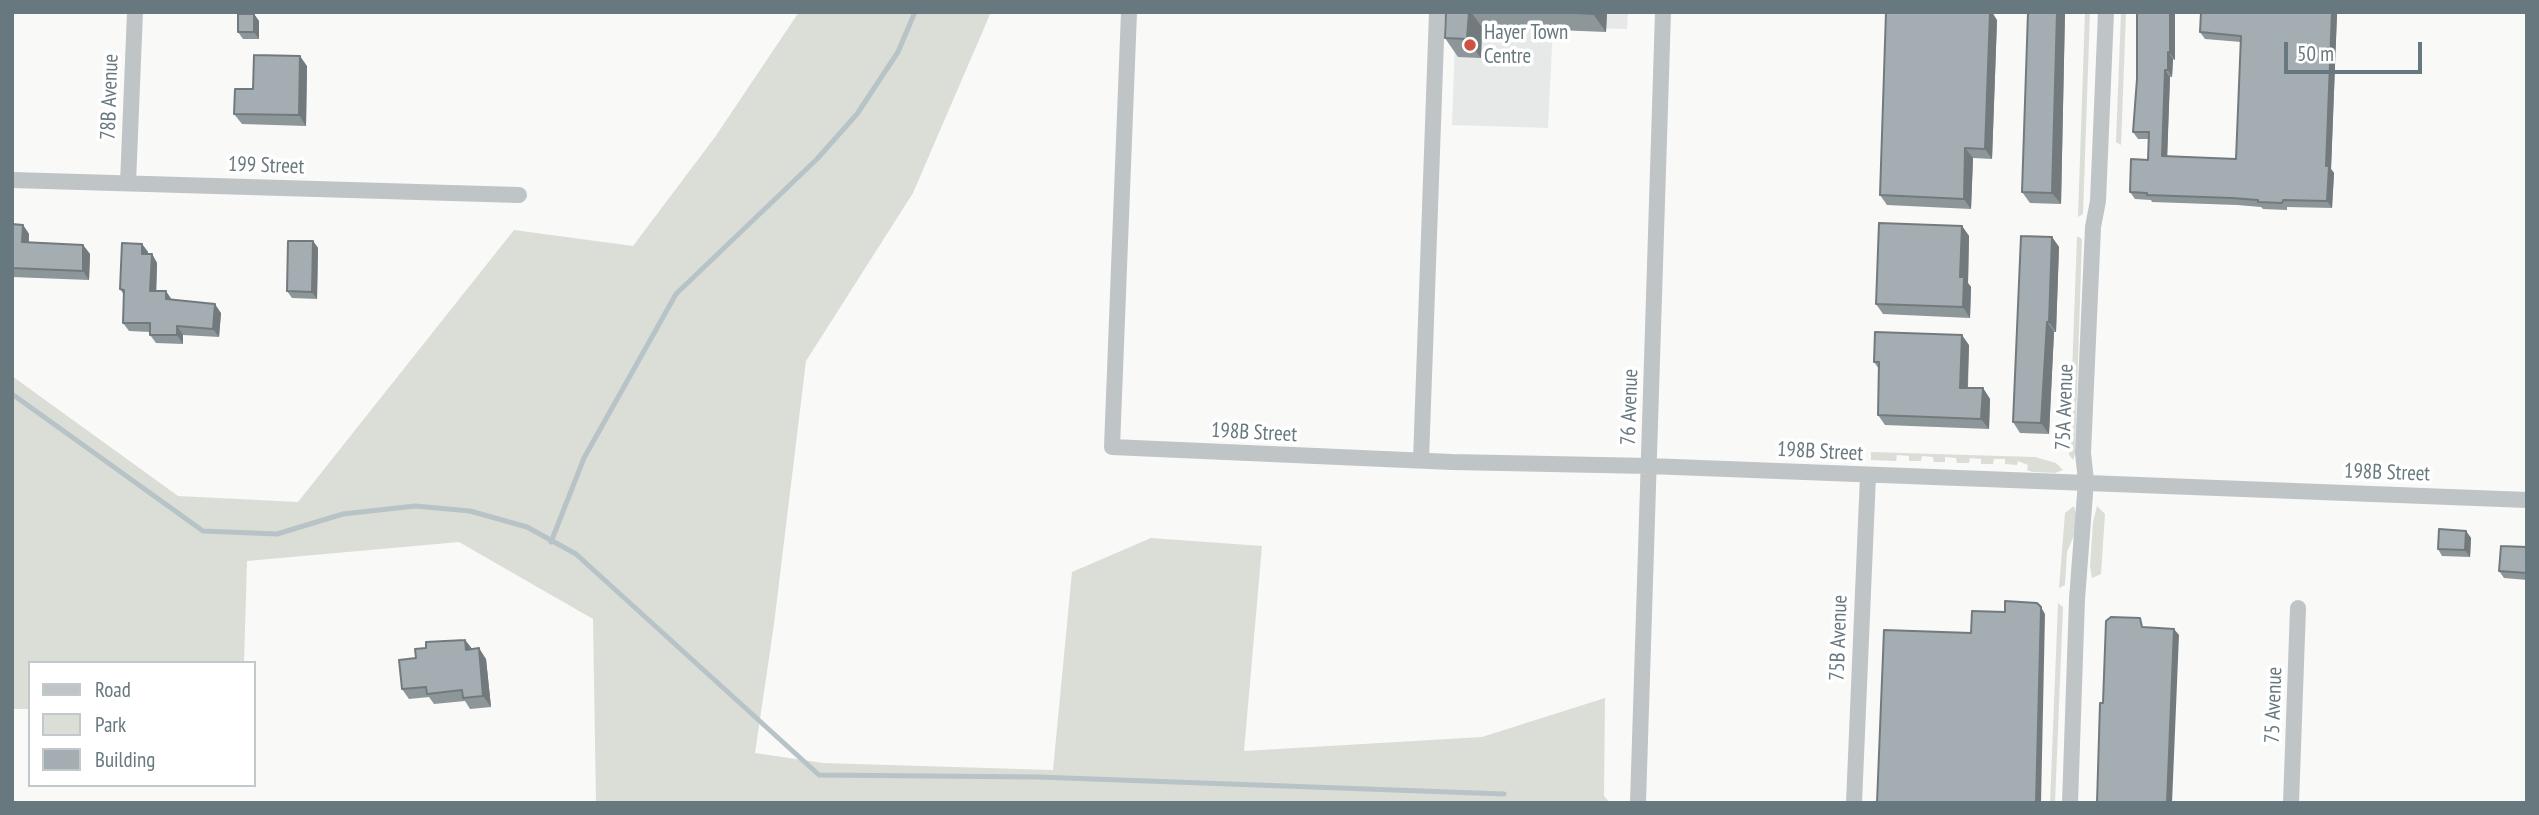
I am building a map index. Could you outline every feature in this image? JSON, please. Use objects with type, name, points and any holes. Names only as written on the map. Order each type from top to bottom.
[{"type":"street","name":"78B Avenue","points":[[128,183],[135,12]]},
{"type":"street","name":"198B Street","points":[[1129,12],[1112,447],[1421,460],[2086,481],[2527,500]]},
{"type":"street","points":[[1421,460],[1437,12]]},
{"type":"street","name":"76 Avenue","points":[[1638,803],[1663,12]]},
{"type":"street","name":"75A Avenue","points":[[2070,803],[2077,598],[2086,481],[2083,453],[2093,227],[2099,189],[2106,12]]},
{"type":"street","name":"199 Street","points":[[12,180],[519,195]]},
{"type":"street","name":"75B Avenue","points":[[1854,803],[1868,475]]},
{"type":"street","name":"75 Avenue","points":[[2291,803],[2298,608]]},
{"type":"shaded area","name":"Hayer Town Centre","points":[[1456,12],[1628,12],[1627,29],[1553,27],[1548,128],[1452,125]]},
{"type":"green space","points":[[799,12],[991,12],[913,193],[806,361],[774,624],[755,753],[823,763],[1053,770],[1072,572],[1151,538],[1262,546],[1244,751],[1482,737],[1605,698],[1604,796],[1610,803],[596,803],[593,619],[459,542],[247,561],[244,661],[28,661],[28,709],[12,709],[12,376],[178,496],[298,502],[514,230],[633,246],[715,137]]},
{"type":"green space","points":[[2085,12],[2090,12],[2083,214],[2078,217]]},
{"type":"green space","points":[[2121,12],[2126,12],[2121,145],[2116,142]]},
{"type":"green space","points":[[2077,236],[2082,239],[2073,460],[2069,455]]},
{"type":"green space","points":[[1871,452],[2035,457],[2056,463],[2063,470],[2055,473],[2032,472],[2027,470],[2028,465],[2018,461],[2017,465],[2005,464],[2005,459],[1994,459],[1993,464],[1981,464],[1981,459],[1970,458],[1969,463],[1957,463],[1956,458],[1945,457],[1945,462],[1934,462],[1933,457],[1922,456],[1921,461],[1909,461],[1909,456],[1897,455],[1896,461],[1871,460]]},
{"type":"green space","points":[[2074,506],[2075,533],[2067,552],[2065,585],[2059,588],[2065,513]]},
{"type":"green space","points":[[2097,506],[2105,514],[2101,574],[2092,578],[2090,567],[2093,522]]},
{"type":"green space","points":[[2058,603],[2063,607],[2055,803],[2050,803]]},
{"type":"building","points":[[1446,12],[1469,12],[1467,39],[1445,38]]},
{"type":"building","points":[[1560,12],[1593,12],[1593,14]]},
{"type":"building","points":[[1886,12],[1990,12],[1985,149],[1965,148],[1964,199],[1880,195]]},
{"type":"building","points":[[2028,12],[2057,12],[2052,193],[2022,192]]},
{"type":"building","points":[[2137,12],[2170,12],[2170,53],[2168,52],[2168,70],[2165,70],[2162,156],[2236,159],[2241,36],[2200,32],[2201,12],[2332,12],[2327,201],[2258,202],[2130,192],[2131,159],[2148,160],[2149,132],[2133,132],[2137,79]]},
{"type":"building","points":[[238,14],[254,14],[254,32],[238,32]]},
{"type":"building","points":[[254,55],[300,56],[299,115],[234,114],[235,89],[253,89]]},
{"type":"building","points":[[1879,223],[1962,226],[1960,277],[1964,277],[1963,307],[1876,304]]},
{"type":"building","points":[[12,224],[23,225],[22,242],[83,245],[83,271],[12,268]]},
{"type":"building","points":[[2021,236],[2052,237],[2041,423],[2013,422]]},
{"type":"building","points":[[288,241],[313,241],[312,292],[287,291]]},
{"type":"building","points":[[122,243],[142,244],[142,254],[152,254],[150,291],[166,291],[166,299],[215,304],[213,329],[177,326],[177,335],[150,335],[150,323],[123,323],[124,290],[120,289]]},
{"type":"building","points":[[1875,332],[1962,335],[1960,388],[1983,388],[1981,419],[1878,415],[1879,362],[1874,362]]},
{"type":"building","points":[[2439,529],[2466,531],[2465,550],[2438,549]]},
{"type":"building","points":[[2501,546],[2527,547],[2527,573],[2499,571]]},
{"type":"building","points":[[2005,601],[2037,603],[2041,607],[2036,803],[1877,803],[1884,630],[1971,633],[1972,611],[2005,612]]},
{"type":"building","points":[[2111,617],[2140,618],[2142,627],[2174,629],[2167,803],[2097,803],[2106,621]]},
{"type":"building","points":[[465,640],[466,650],[479,648],[483,696],[463,698],[462,690],[427,694],[426,687],[402,689],[399,660],[416,658],[415,649],[426,648],[426,642]]},
{"type":"waterway","points":[[551,542],[584,458],[676,294],[817,159],[857,114],[898,52],[915,12]]},
{"type":"waterway","points":[[12,394],[203,531],[277,534],[343,514],[415,506],[470,511],[527,527],[576,554],[819,775],[1038,777],[1504,794]]},
{"type":"place","name":"Hayer Town Centre","points":[[1470,45]]}]
